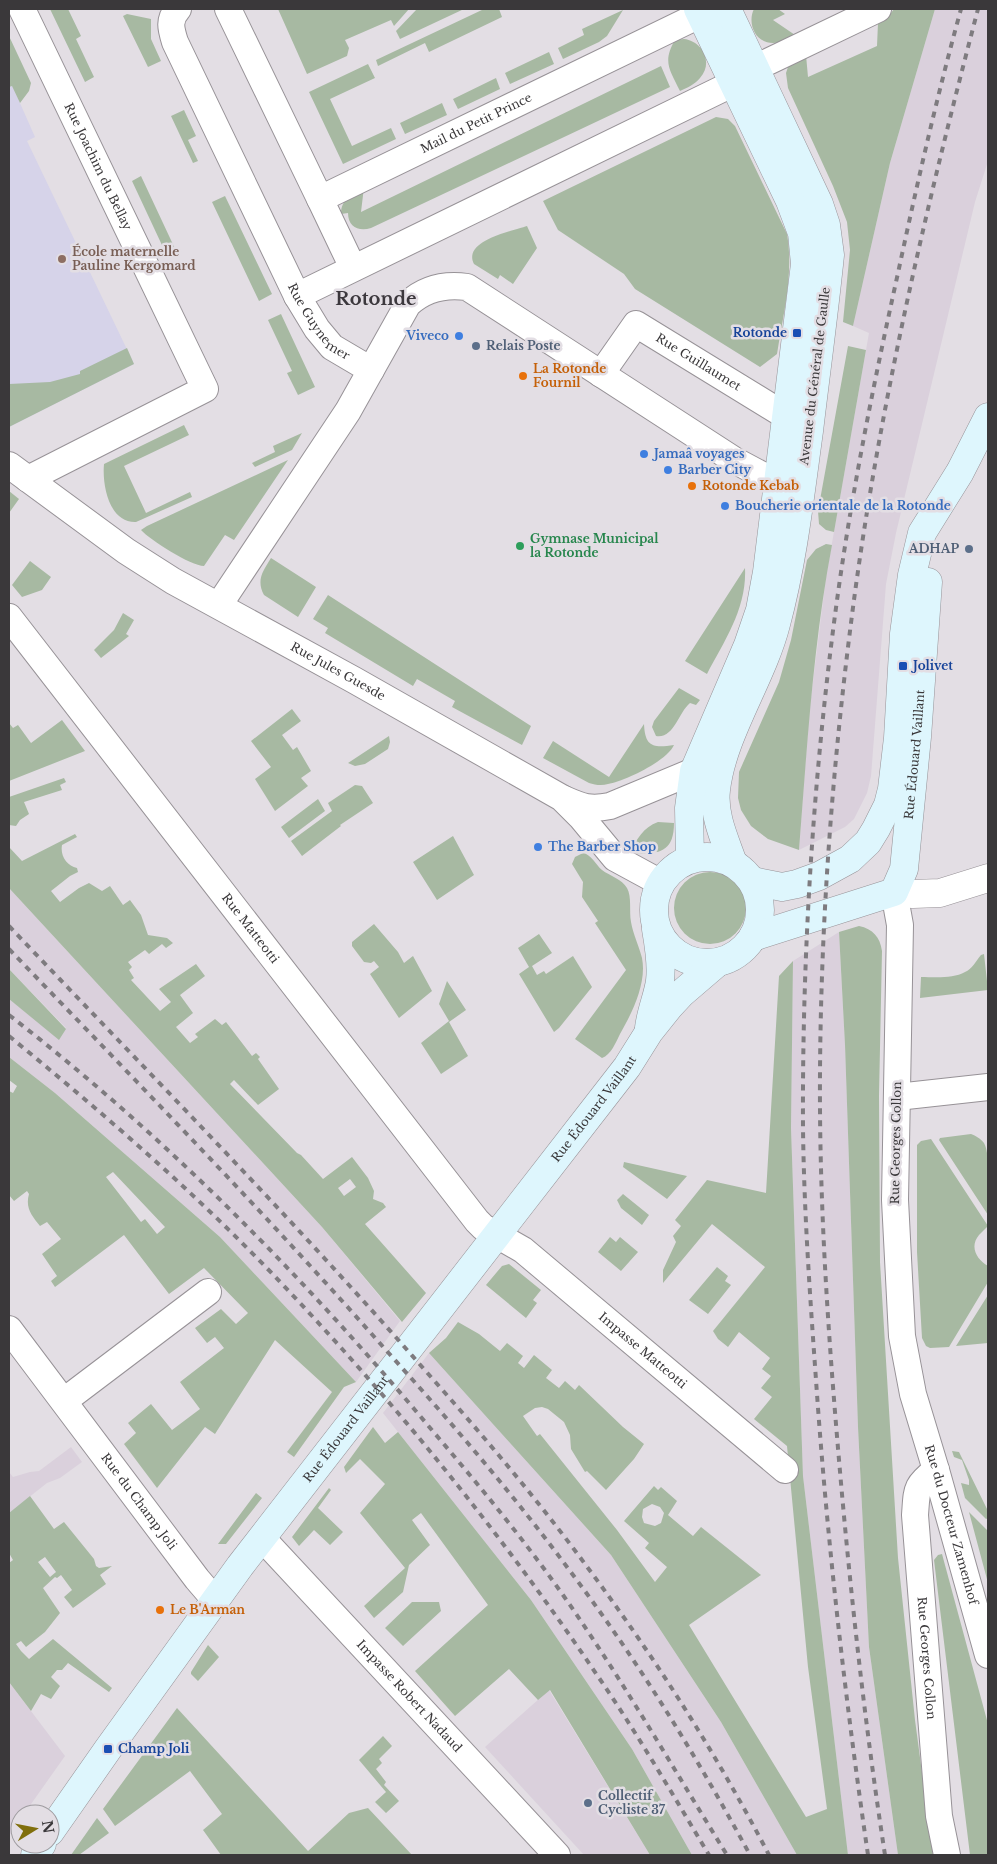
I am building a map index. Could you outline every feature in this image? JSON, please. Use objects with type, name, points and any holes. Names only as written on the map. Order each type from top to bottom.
[{"type":"main road","name":"Avenue du Général de Gaulle","points":[[727,9],[744,75],[802,233],[805,264],[786,416],[790,484],[797,526],[776,624],[765,658],[720,769],[717,784],[716,805],[722,832],[743,872]]},
{"type":"main road","name":"Avenue du Général de Gaulle","points":[[690,859],[689,808],[694,771],[748,645],[760,610],[767,572],[790,484],[808,437],[830,255],[826,225],[819,204],[704,10]]},
{"type":"main road","name":"Rue Édouard Vaillant","points":[[743,872],[782,887],[797,884],[818,876],[850,859],[868,842],[876,829],[888,805],[892,790],[898,738],[904,634],[916,558],[922,533],[960,472],[988,417]]},
{"type":"main road","name":"Rue Édouard Vaillant","points":[[894,892],[904,869],[917,737],[929,579],[960,472]]},
{"type":"main road","points":[[705,856],[719,858],[743,872],[758,894],[761,907],[759,923],[753,937],[744,949],[731,958],[717,963],[698,963],[680,957],[666,945],[656,929],[653,910],[656,892],[666,875],[690,859],[705,856]]},
{"type":"main road","points":[[753,937],[894,892]]},
{"type":"main road","name":"Rue Édouard Vaillant","points":[[648,1032],[651,1011],[660,983],[661,966],[656,929]]},
{"type":"main road","name":"Rue Édouard Vaillant","points":[[60,1818],[215,1600],[627,1067],[648,1032],[682,993],[717,963]]},
{"type":"street","name":"Rue Joachim du Bellay","points":[[18,472],[205,389],[22,9]]},
{"type":"street","name":"Rue Guynemer","points":[[178,9],[172,15],[170,27],[175,42],[297,296],[317,329],[332,347],[371,370]]},
{"type":"street","points":[[228,9],[353,268]]},
{"type":"street","points":[[297,296],[878,9]]},
{"type":"street","name":"Mail du Petit Prince","points":[[320,199],[704,10]]},
{"type":"street","points":[[219,605],[348,411],[408,304],[426,292],[452,285],[467,287],[734,460],[764,476],[790,484]]},
{"type":"street","name":"Rue Guillaumet","points":[[601,374],[636,324],[786,416],[808,437]]},
{"type":"street","name":"Rue Jules Guesde","points":[[18,472],[126,551],[173,581],[562,798],[598,836],[615,858],[661,883]]},
{"type":"street","name":"Rue Matteotti","points":[[9,617],[477,1221],[497,1235]]},
{"type":"street","points":[[562,798],[584,808],[610,806],[694,771]]},
{"type":"street","points":[[894,892],[940,894],[988,878]]},
{"type":"street","name":"Rue Georges Collon","points":[[894,892],[898,909],[900,934],[895,1200],[902,1336],[913,1394]]},
{"type":"street","points":[[897,1097],[988,1087]]},
{"type":"street","name":"Impasse Matteotti","points":[[497,1235],[523,1250],[785,1470]]},
{"type":"street","points":[[64,1401],[208,1292]]},
{"type":"street","name":"Rue du Champ Joli","points":[[9,1329],[197,1579],[215,1600]]},
{"type":"street","name":"Rue du Docteur Zamenhof","points":[[913,1394],[988,1655]]},
{"type":"street","name":"Rue Georges Collon","points":[[936,1470],[921,1482],[917,1494],[915,1515],[939,1816],[947,1855]]},
{"type":"street","name":"Impasse Robert Nadaud","points":[[262,1538],[556,1855]]},
{"type":"shaded area","points":[[935,9],[988,9],[988,161],[975,202],[896,533],[886,584],[871,776],[867,793],[854,819],[845,827],[799,850],[809,714],[826,577],[869,333],[853,326],[890,163]]},
{"type":"shaded area","name":"École maternelle Pauline Kergomard","points":[[12,85],[35,137],[27,141],[134,364],[9,427],[9,87]]},
{"type":"shaded area","points":[[9,888],[322,1227],[400,1321],[356,1382],[220,1237],[55,1093],[9,1057],[9,999],[59,1039],[66,1028],[9,969]]},
{"type":"shaded area","points":[[839,932],[845,1045],[858,1427],[869,1647],[898,1855],[848,1855],[803,1476],[791,1128],[793,961]]},
{"type":"shaded area","points":[[429,1353],[611,1555],[721,1722],[797,1855],[692,1855],[632,1749],[531,1600],[383,1413]]},
{"type":"shaded area","points":[[71,1447],[82,1462],[60,1478],[47,1483],[9,1513],[9,1472],[13,1477],[39,1471]]},
{"type":"shaded area","points":[[9,1682],[65,1756],[31,1804],[10,1804],[9,1836]]},
{"type":"shaded area","points":[[549,1690],[650,1855],[584,1855],[485,1747]]},
{"type":"green space","points":[[50,9],[68,9],[81,36],[76,39],[94,77],[85,82]]},
{"type":"green space","points":[[278,9],[409,9],[394,26],[391,20],[345,40],[349,48],[347,56],[307,74]]},
{"type":"green space","points":[[417,9],[464,9],[400,39],[396,31]]},
{"type":"green space","points":[[484,9],[499,9],[502,17],[429,52],[425,43],[378,66],[376,60]]},
{"type":"green space","points":[[754,9],[778,9],[785,14],[773,20],[795,35],[776,43],[761,40],[752,26],[751,20]]},
{"type":"green space","points":[[894,9],[935,9],[890,163],[853,326],[843,322],[850,250],[847,222],[833,186],[788,88],[786,73],[789,64],[806,55],[808,77],[877,46],[878,23],[887,18]]},
{"type":"green space","points":[[623,10],[607,36],[599,42],[563,59],[558,48],[584,35],[582,29]]},
{"type":"green space","points":[[127,14],[151,19],[151,39],[161,61],[148,67],[123,16]]},
{"type":"green space","points":[[9,36],[31,83],[29,91],[20,103],[12,86],[9,87]]},
{"type":"green space","points":[[684,39],[701,48],[706,59],[706,65],[704,72],[698,80],[680,91],[668,60],[675,40]]},
{"type":"green space","points":[[549,52],[554,64],[510,84],[505,73]]},
{"type":"green space","points":[[368,64],[375,78],[330,99],[352,146],[391,128],[396,139],[343,164],[309,92]]},
{"type":"green space","points":[[661,66],[670,87],[371,228],[358,229],[350,222],[348,213],[341,214],[345,201],[364,187],[361,212]]},
{"type":"green space","points":[[496,78],[500,89],[458,109],[453,99]]},
{"type":"green space","points":[[442,103],[447,115],[405,134],[400,123]]},
{"type":"green space","points":[[184,110],[196,136],[188,140],[198,161],[193,163],[171,116]]},
{"type":"green space","points":[[716,117],[728,119],[735,126],[787,234],[789,249],[788,279],[777,354],[760,367],[635,289],[624,274],[558,230],[543,201]]},
{"type":"green space","points":[[141,176],[177,253],[168,258],[132,181]]},
{"type":"green space","points":[[225,196],[272,294],[259,301],[212,202]]},
{"type":"green space","points":[[527,226],[537,248],[513,284],[500,275],[498,279],[474,264],[472,256],[475,249],[482,243],[500,234]]},
{"type":"green space","points":[[281,314],[315,387],[298,395],[287,373],[292,371],[268,320]]},
{"type":"green space","points":[[848,346],[866,350],[834,532],[826,530],[819,524],[818,511]]},
{"type":"green space","points":[[127,348],[134,364],[9,427],[9,384],[50,382],[80,374],[80,371]]},
{"type":"green space","points":[[184,425],[189,435],[124,466],[146,513],[190,492],[192,497],[136,522],[127,521],[119,516],[113,510],[106,492],[104,464]]},
{"type":"green space","points":[[302,433],[292,450],[255,467],[252,463],[275,452],[273,446]]},
{"type":"green space","points":[[288,460],[234,540],[225,535],[204,566],[190,562],[171,552],[141,530],[147,526]]},
{"type":"green space","points":[[9,491],[19,499],[9,513]]},
{"type":"green space","points":[[826,544],[832,545],[815,659],[799,850],[768,839],[751,826],[741,810],[738,798],[739,772],[779,682],[791,640],[807,560],[816,549]]},
{"type":"green space","points":[[271,558],[316,587],[298,617],[264,595],[261,580],[263,571]]},
{"type":"green space","points":[[30,561],[51,577],[42,590],[22,597],[12,585]]},
{"type":"green space","points":[[745,568],[745,583],[739,610],[707,674],[685,661]]},
{"type":"green space","points":[[328,595],[531,726],[522,745],[452,707],[455,701],[417,679],[413,686],[325,633],[328,628],[313,619]]},
{"type":"green space","points":[[123,613],[134,620],[126,634],[129,636],[101,658],[94,650],[114,630]]},
{"type":"green space","points":[[679,688],[700,700],[696,705],[690,703],[686,707],[672,730],[662,736],[656,736],[652,727],[654,721]]},
{"type":"green space","points":[[292,709],[301,721],[282,735],[293,750],[297,747],[311,771],[301,778],[308,786],[275,811],[255,779],[271,767],[251,741]]},
{"type":"green space","points":[[62,720],[85,751],[9,781],[9,723],[13,728],[18,725],[31,743]]},
{"type":"green space","points":[[644,724],[648,742],[656,746],[674,745],[655,764],[635,775],[615,782],[606,785],[589,783],[543,758],[553,741],[609,777]]},
{"type":"green space","points":[[389,736],[388,749],[365,764],[355,766],[348,763]]},
{"type":"green space","points":[[64,778],[66,782],[60,785],[62,790],[24,802],[29,814],[20,820],[16,826],[9,825],[9,797]]},
{"type":"green space","points":[[355,785],[362,786],[373,803],[340,825],[302,856],[291,841],[332,811],[328,803]]},
{"type":"green space","points":[[318,799],[325,811],[289,838],[281,827]]},
{"type":"green space","points":[[658,822],[674,823],[671,841],[667,847],[655,852],[629,853],[644,831]]},
{"type":"green space","points":[[75,834],[77,837],[62,845],[62,853],[65,860],[77,868],[78,872],[51,891],[60,902],[89,883],[102,891],[110,886],[123,905],[130,900],[141,915],[148,935],[167,938],[173,943],[166,948],[162,944],[149,954],[145,950],[128,962],[132,967],[129,970],[134,978],[131,980],[160,1011],[171,1002],[159,989],[196,964],[205,976],[180,995],[193,1013],[176,1027],[190,1043],[198,1037],[195,1034],[215,1019],[222,1025],[226,1022],[252,1056],[256,1053],[260,1057],[258,1059],[279,1089],[258,1105],[234,1080],[230,1084],[323,1179],[352,1157],[368,1178],[374,1191],[373,1199],[383,1203],[386,1207],[365,1224],[426,1293],[402,1322],[322,1227],[9,888],[9,847],[22,861]],"holes":[[[350,1179],[356,1187],[344,1196],[338,1188]]]},
{"type":"green space","points":[[453,836],[474,875],[437,900],[413,862]]},
{"type":"green space","points":[[583,853],[627,888],[631,922],[642,958],[643,968],[634,1007],[613,1048],[602,1058],[575,1039],[626,970],[595,923],[598,921],[582,897],[583,882],[572,864],[575,857]]},
{"type":"green space","points":[[710,872],[730,878],[740,888],[746,908],[740,928],[730,938],[710,944],[690,938],[680,928],[674,908],[680,888],[690,878]]},
{"type":"green space","points":[[374,924],[398,952],[404,963],[413,956],[432,991],[399,1018],[370,974],[379,967],[374,961],[371,963],[364,962],[352,946],[352,942]]},
{"type":"green space","points":[[859,926],[875,934],[880,942],[882,951],[879,1096],[880,1262],[898,1558],[915,1720],[933,1855],[898,1855],[869,1647],[858,1427],[845,1045],[839,932]]},
{"type":"green space","points":[[539,934],[552,953],[532,966],[537,975],[544,971],[546,974],[573,956],[592,987],[554,1032],[519,974],[529,967],[518,948]]},
{"type":"green space","points":[[984,954],[988,990],[920,998],[921,977],[955,976],[970,969],[981,955]]},
{"type":"green space","points":[[793,961],[791,1128],[803,1476],[848,1855],[797,1855],[721,1722],[611,1555],[429,1353],[446,1338],[458,1322],[479,1334],[500,1351],[507,1343],[523,1356],[518,1363],[524,1368],[534,1355],[552,1370],[546,1378],[559,1388],[565,1381],[575,1390],[579,1385],[623,1427],[644,1444],[634,1459],[606,1490],[587,1471],[585,1472],[571,1449],[570,1435],[564,1422],[548,1409],[542,1407],[535,1408],[523,1416],[537,1436],[540,1434],[617,1530],[655,1582],[667,1567],[645,1548],[649,1543],[624,1521],[654,1486],[658,1490],[661,1487],[677,1501],[668,1515],[693,1536],[701,1527],[761,1575],[689,1625],[806,1817],[827,1809],[808,1667],[787,1446],[754,1419],[772,1397],[761,1388],[771,1376],[762,1369],[770,1358],[739,1332],[728,1347],[718,1339],[713,1331],[765,1267],[712,1224],[663,1283],[663,1270],[676,1242],[673,1236],[681,1226],[675,1220],[707,1180],[766,1193],[779,976]],"holes":[[[652,1504],[660,1507],[664,1513],[661,1523],[655,1526],[644,1523],[642,1517],[643,1509]]]},
{"type":"green space","points":[[9,969],[66,1029],[59,1040],[9,999]]},
{"type":"green space","points":[[447,981],[466,1010],[449,1022],[468,1056],[441,1074],[421,1043],[449,1021],[439,1004]]},
{"type":"green space","points":[[9,1057],[55,1093],[220,1237],[356,1382],[344,1387],[294,1457],[287,1452],[332,1392],[275,1340],[215,1434],[205,1427],[157,1488],[124,1444],[136,1433],[128,1423],[151,1404],[172,1430],[200,1409],[180,1382],[224,1348],[215,1337],[207,1343],[195,1328],[221,1309],[236,1324],[248,1313],[204,1268],[169,1294],[124,1235],[55,1287],[51,1281],[57,1276],[42,1254],[61,1239],[47,1222],[40,1226],[34,1219],[28,1204],[29,1194],[27,1191],[14,1201],[9,1195],[9,1091],[13,1093],[17,1086],[9,1080]],"holes":[[[113,1172],[165,1227],[157,1234],[145,1219],[141,1222],[106,1177]]]},
{"type":"green space","points":[[971,1134],[984,1143],[988,1157],[988,1215],[939,1140],[940,1138]]},
{"type":"green space","points":[[931,1139],[988,1226],[976,1240],[975,1248],[978,1257],[988,1266],[988,1282],[949,1347],[930,1348],[926,1346],[922,1338],[917,1252],[917,1145],[921,1141]]},
{"type":"green space","points":[[624,1162],[687,1176],[667,1199],[623,1167]]},
{"type":"green space","points":[[623,1194],[649,1215],[642,1225],[621,1208],[617,1200]]},
{"type":"green space","points":[[610,1237],[616,1242],[620,1237],[638,1252],[621,1271],[598,1252]]},
{"type":"green space","points":[[509,1264],[541,1290],[533,1300],[537,1303],[526,1318],[486,1285],[502,1266]]},
{"type":"green space","points":[[717,1267],[728,1276],[725,1281],[731,1285],[708,1314],[689,1300]]},
{"type":"green space","points":[[988,1295],[988,1343],[956,1346]]},
{"type":"green space","points":[[373,1427],[385,1443],[398,1432],[531,1600],[632,1749],[692,1855],[650,1855],[550,1690],[538,1700],[509,1669],[455,1716],[415,1671],[488,1605],[421,1513],[412,1520],[430,1545],[409,1565],[403,1592],[374,1618],[364,1606],[405,1568],[360,1513],[385,1484],[360,1459],[346,1473],[344,1467]]},
{"type":"green space","points":[[952,1451],[959,1452],[987,1509],[988,1518],[986,1519],[965,1498],[961,1483],[969,1485],[969,1480],[962,1460],[954,1457]]},
{"type":"green space","points":[[329,1488],[331,1490],[318,1508],[343,1532],[330,1545],[314,1530],[299,1546],[292,1537]]},
{"type":"green space","points":[[256,1493],[262,1498],[226,1544],[218,1544]]},
{"type":"green space","points":[[30,1496],[54,1529],[64,1522],[94,1559],[96,1566],[99,1568],[112,1566],[100,1575],[106,1584],[73,1608],[64,1597],[72,1590],[61,1575],[57,1578],[55,1577],[43,1588],[60,1613],[45,1632],[26,1647],[21,1641],[16,1644],[29,1659],[53,1639],[112,1688],[109,1692],[68,1663],[62,1670],[57,1670],[51,1677],[60,1686],[51,1699],[41,1694],[31,1711],[9,1682],[9,1563],[13,1560],[9,1553],[9,1513]],"holes":[[[45,1557],[56,1572],[50,1577],[38,1562]]]},
{"type":"green space","points":[[969,1512],[988,1531],[988,1583]]},
{"type":"green space","points":[[942,1554],[988,1724],[988,1855],[970,1855],[934,1560],[938,1555]]},
{"type":"green space","points":[[412,1602],[439,1602],[441,1611],[403,1646],[385,1628]]},
{"type":"green space","points":[[208,1645],[219,1657],[198,1681],[191,1672]]},
{"type":"green space","points":[[177,1708],[308,1851],[349,1813],[368,1808],[412,1855],[221,1855],[203,1830],[222,1814],[190,1771],[115,1826],[103,1809]]},
{"type":"green space","points":[[383,1736],[392,1746],[379,1759],[382,1763],[376,1769],[386,1782],[384,1785],[399,1801],[386,1813],[375,1802],[386,1792],[359,1760]]},
{"type":"green space","points":[[97,1818],[109,1833],[79,1855],[71,1855]]},
{"type":"railway","points":[[868,1855],[844,1678],[820,1440],[810,1286],[803,1128],[807,925],[816,788],[830,653],[851,507],[873,390],[912,206],[961,9]]},
{"type":"railway","points":[[885,1855],[855,1623],[841,1483],[829,1329],[820,1123],[825,903],[844,679],[874,468],[921,237],[978,9]]},
{"type":"railway","points":[[9,926],[322,1255],[444,1392],[526,1488],[611,1599],[660,1670],[728,1779],[769,1855]]},
{"type":"railway","points":[[9,949],[293,1247],[433,1403],[504,1486],[570,1571],[643,1675],[688,1746],[750,1855]]},
{"type":"railway","points":[[9,1015],[123,1109],[231,1210],[333,1317],[448,1449],[532,1552],[585,1627],[627,1691],[727,1855]]},
{"type":"railway","points":[[9,1036],[115,1125],[218,1219],[283,1285],[367,1377],[487,1522],[561,1623],[626,1719],[709,1855]]},
{"type":"place","name":"École maternelle Pauline Kergomard","points":[[62,259]]},
{"type":"place","name":"Rotonde","points":[[797,333]]},
{"type":"place","name":"Viveco","points":[[459,336]]},
{"type":"place","name":"Relais Poste","points":[[476,346]]},
{"type":"place","name":"La Rotonde Fournil","points":[[523,376]]},
{"type":"place","name":"Jamaâ voyages","points":[[644,454]]},
{"type":"place","name":"Barber City","points":[[668,470]]},
{"type":"place","name":"Rotonde Kebab","points":[[692,486]]},
{"type":"place","name":"Boucherie orientale de la Rotonde","points":[[725,506]]},
{"type":"place","name":"Gymnase Municipal la Rotonde","points":[[520,546]]},
{"type":"place","name":"ADHAP","points":[[969,549]]},
{"type":"place","name":"Jolivet","points":[[903,666]]},
{"type":"place","name":"The Barber Shop","points":[[538,847]]},
{"type":"place","name":"Le B'Arman","points":[[160,1610]]},
{"type":"place","name":"Champ Joli","points":[[108,1749]]},
{"type":"place","name":"Collectif Cycliste 37","points":[[588,1803]]},
{"type":"district","name":"Rotonde","points":[[376,299]]}]
